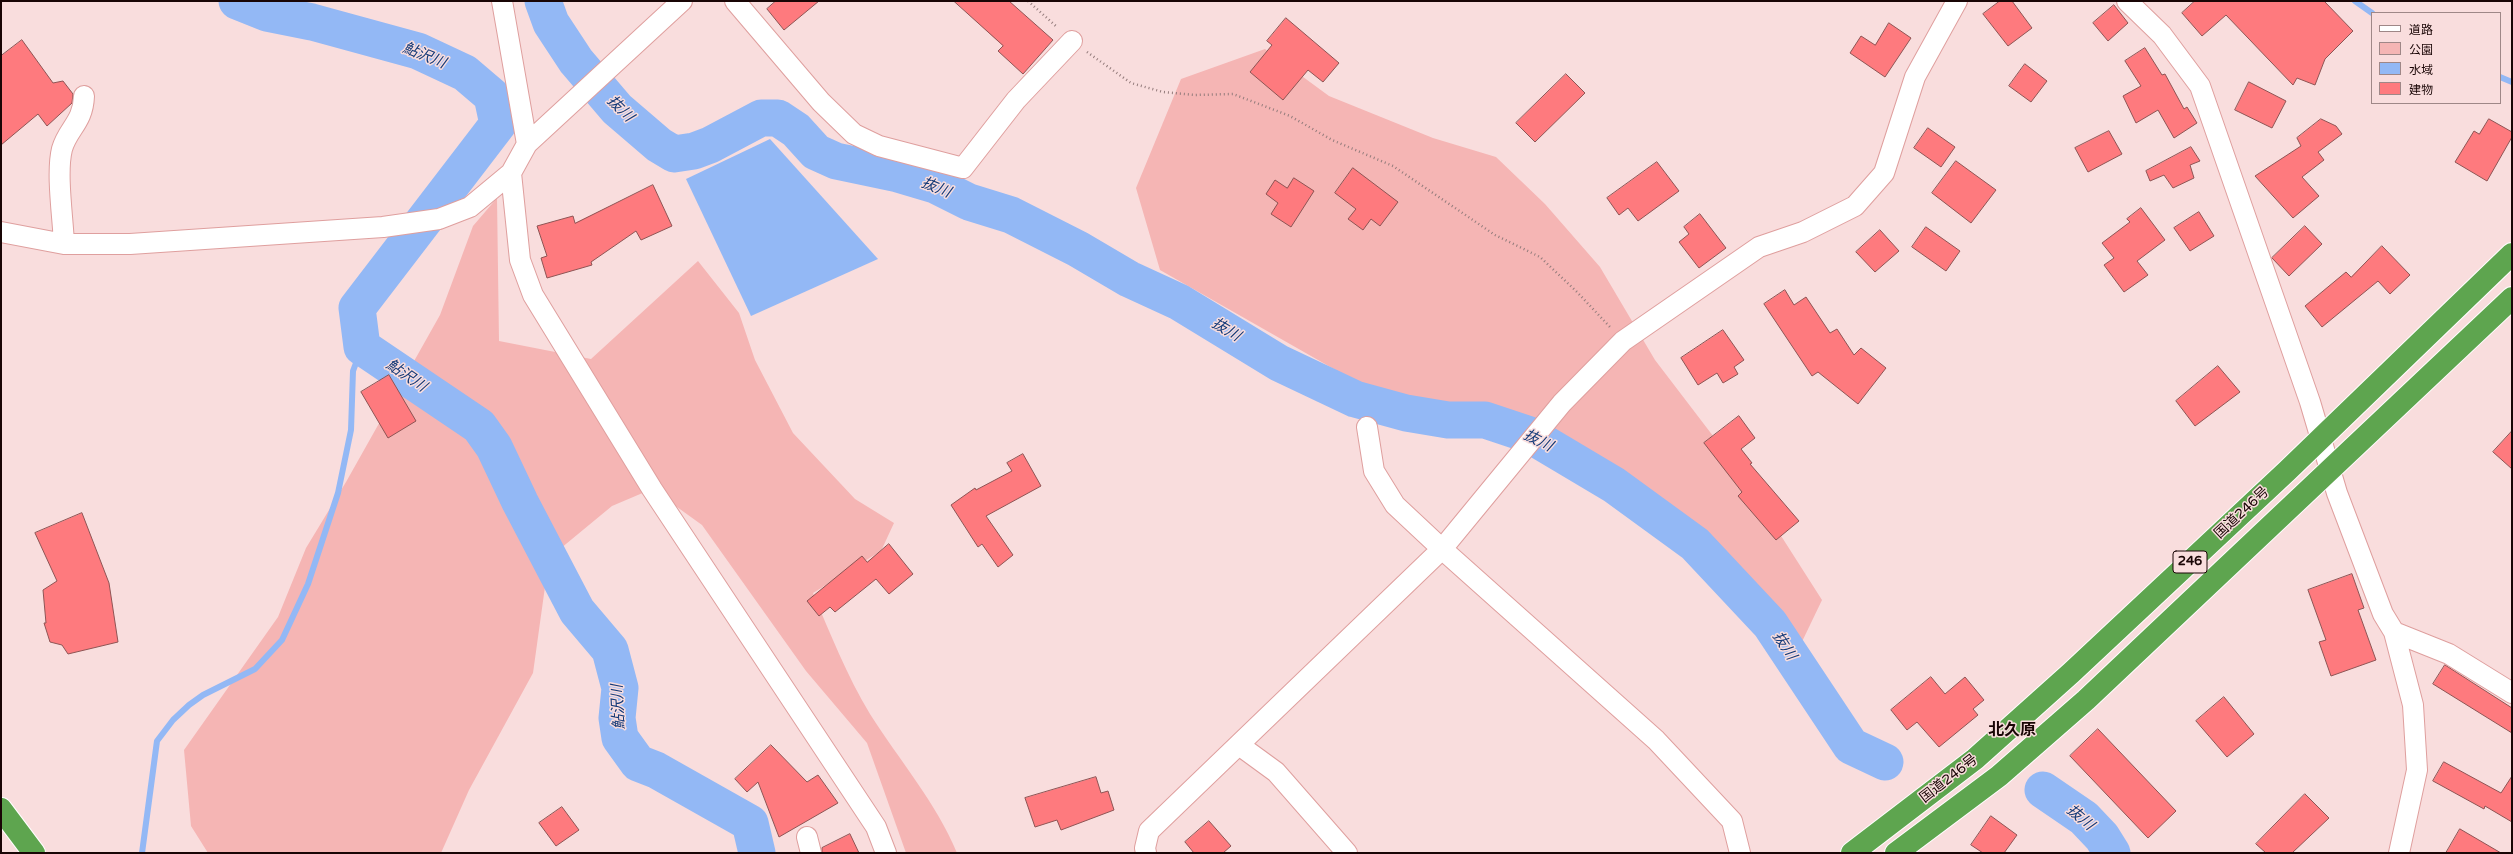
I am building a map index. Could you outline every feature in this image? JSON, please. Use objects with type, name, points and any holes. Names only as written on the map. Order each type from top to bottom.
[{"type":"highway","name":"国道246号","points":[[1852,853],[1975,758],[2173,579],[2512,254]]},
{"type":"highway","name":"国道246号","points":[[1896,853],[1999,776],[2086,700],[2512,298]]},
{"type":"highway","points":[[1,809],[34,853]]},
{"type":"highway","points":[[1,815],[20,853]]},
{"type":"street","points":[[502,1],[527,144]]},
{"type":"street","points":[[1,232],[64,244],[130,244],[383,226],[439,219],[470,207],[511,172],[527,144],[606,73],[682,1]]},
{"type":"street","points":[[735,1],[821,102],[854,134],[879,146],[963,168],[1016,100],[1072,41]]},
{"type":"street","points":[[1146,853],[1145,848],[1149,831],[1442,549],[1516,457],[1562,403],[1623,342],[1759,247],[1803,232],[1855,206],[1884,173],[1915,77],[1956,1]]},
{"type":"street","points":[[2127,1],[2162,35],[2200,86],[2321,438],[2330,471],[2383,614],[2394,632],[2413,705],[2417,770],[2399,853]]},
{"type":"street","points":[[64,244],[60,163],[62,148],[84,111],[84,96]]},
{"type":"street","points":[[511,172],[520,260],[533,295],[652,489],[876,827],[886,853]]},
{"type":"street","points":[[1367,427],[1374,471],[1391,498],[1442,549],[1656,740],[1732,821],[1740,853]]},
{"type":"street","points":[[2394,632],[2449,654],[2512,693]]},
{"type":"street","points":[[1239,745],[1276,772],[1346,853]]},
{"type":"path","points":[[1028,1],[1072,41],[1131,83],[1163,92],[1195,95],[1233,94],[1290,116],[1332,140],[1394,166],[1495,235],[1540,257],[1577,292],[1623,342]]},
{"type":"green space","points":[[1265,49],[1329,96],[1433,138],[1496,157],[1545,204],[1600,267],[1655,360],[1739,470],[1822,600],[1798,650],[1676,513],[1491,436],[1383,397],[1160,270],[1136,188],[1181,79]]},
{"type":"green space","points":[[497,198],[499,341],[591,359],[698,261],[739,313],[755,360],[793,433],[855,499],[894,523],[881,551],[813,593],[839,654],[862,700],[881,731],[939,816],[957,853],[906,853],[867,743],[806,671],[702,525],[652,489],[612,506],[549,558],[533,673],[469,790],[441,853],[208,853],[191,826],[184,750],[278,617],[306,548],[346,482],[440,315],[473,226]]},
{"type":"water","points":[[770,139],[878,259],[751,316],[686,179]]},
{"type":"building","points":[[776,1],[819,1],[784,30],[767,9]]},
{"type":"building","points":[[954,1],[1009,1],[1053,40],[1023,74],[998,51],[1003,46]]},
{"type":"building","points":[[2000,1],[2012,1],[2032,28],[2008,46],[1983,14]]},
{"type":"building","points":[[2195,1],[2324,1],[2353,31],[2325,59],[2315,85],[2297,78],[2293,85],[2226,15],[2202,36],[2182,13]]},
{"type":"building","points":[[2114,5],[2128,23],[2108,41],[2093,23]]},
{"type":"building","points":[[1286,18],[1339,63],[1323,82],[1308,70],[1283,100],[1250,72],[1272,45],[1267,41]]},
{"type":"building","points":[[1889,23],[1911,38],[1885,77],[1850,53],[1861,36],[1875,45]]},
{"type":"building","points":[[22,40],[53,83],[63,81],[73,94],[72,103],[47,126],[38,114],[1,145],[1,56]]},
{"type":"building","points":[[2145,48],[2162,75],[2165,74],[2184,109],[2187,107],[2197,123],[2174,138],[2158,110],[2136,123],[2123,96],[2141,86],[2125,61]]},
{"type":"building","points":[[2025,64],[2047,81],[2031,102],[2009,86]]},
{"type":"building","points":[[1566,74],[1585,93],[1535,142],[1516,123]]},
{"type":"building","points":[[2249,82],[2286,101],[2272,128],[2235,110]]},
{"type":"building","points":[[2321,119],[2336,126],[2342,134],[2318,152],[2324,160],[2302,177],[2319,196],[2293,218],[2255,176],[2301,146],[2297,138]]},
{"type":"building","points":[[2489,119],[2512,132],[2512,137],[2487,181],[2455,162],[2474,131],[2479,134]]},
{"type":"building","points":[[1928,128],[1955,147],[1941,167],[1914,148]]},
{"type":"building","points":[[2109,131],[2122,154],[2088,172],[2075,148]]},
{"type":"building","points":[[2191,147],[2200,161],[2190,165],[2194,178],[2173,188],[2164,175],[2150,181],[2146,171]]},
{"type":"building","points":[[1956,161],[1996,190],[1971,223],[1932,193]]},
{"type":"building","points":[[1657,162],[1679,191],[1638,221],[1628,208],[1619,215],[1607,198]]},
{"type":"building","points":[[1353,168],[1398,202],[1380,226],[1371,219],[1363,230],[1348,219],[1356,209],[1335,193]]},
{"type":"building","points":[[1294,178],[1314,191],[1291,227],[1271,214],[1278,203],[1266,194],[1275,180],[1287,188]]},
{"type":"building","points":[[653,185],[672,226],[641,240],[636,231],[591,262],[592,265],[547,278],[541,258],[547,256],[537,226],[573,216],[575,223]]},
{"type":"building","points":[[2141,208],[2165,240],[2137,261],[2148,275],[2124,292],[2104,265],[2114,258],[2102,243],[2130,222],[2127,219]]},
{"type":"building","points":[[2199,212],[2214,236],[2190,251],[2174,228]]},
{"type":"building","points":[[1700,214],[1726,248],[1699,268],[1679,242],[1689,234],[1684,227]]},
{"type":"building","points":[[2305,226],[2322,244],[2289,276],[2272,258]]},
{"type":"building","points":[[1926,227],[1960,251],[1946,271],[1912,247]]},
{"type":"building","points":[[1880,230],[1899,251],[1875,272],[1856,252]]},
{"type":"building","points":[[2382,246],[2410,275],[2390,294],[2378,281],[2322,327],[2305,306],[2346,272],[2351,277]]},
{"type":"building","points":[[1785,290],[1794,305],[1806,297],[1830,333],[1837,329],[1854,355],[1861,348],[1886,368],[1858,404],[1818,372],[1812,376],[1764,304]]},
{"type":"building","points":[[1723,330],[1744,360],[1734,367],[1738,374],[1723,383],[1717,373],[1698,385],[1681,358]]},
{"type":"building","points":[[2218,366],[2240,392],[2195,426],[2176,401]]},
{"type":"building","points":[[389,375],[416,421],[388,438],[361,392]]},
{"type":"building","points":[[1739,416],[1755,438],[1741,449],[1752,463],[1750,464],[1799,521],[1776,540],[1738,496],[1742,492],[1704,443]]},
{"type":"building","points":[[2512,431],[2512,469],[2493,452]]},
{"type":"building","points":[[1023,454],[1041,486],[986,516],[1013,555],[998,567],[982,544],[978,547],[951,505],[975,488],[976,490],[1012,471],[1007,463]]},
{"type":"building","points":[[82,513],[109,583],[118,642],[68,654],[62,645],[50,642],[44,623],[46,623],[43,590],[57,581],[35,533]]},
{"type":"building","points":[[889,544],[913,574],[889,594],[876,579],[835,612],[830,607],[819,616],[807,601],[862,556],[867,562]]},
{"type":"building","points":[[2352,574],[2364,608],[2358,610],[2376,660],[2331,676],[2319,642],[2326,640],[2308,590]]},
{"type":"building","points":[[2445,665],[2512,708],[2512,733],[2433,684]]},
{"type":"building","points":[[1931,677],[1945,694],[1965,677],[1984,700],[1973,709],[1978,715],[1939,747],[1917,722],[1907,730],[1891,710]]},
{"type":"building","points":[[2224,697],[2254,734],[2227,757],[2196,721]]},
{"type":"building","points":[[2098,729],[2176,811],[2148,838],[2070,756]]},
{"type":"building","points":[[771,745],[807,782],[818,775],[838,803],[779,837],[758,782],[747,792],[735,779]]},
{"type":"building","points":[[2444,762],[2501,793],[2512,776],[2512,822],[2485,806],[2484,809],[2433,781]]},
{"type":"building","points":[[1096,777],[1101,793],[1108,791],[1114,810],[1061,830],[1057,820],[1035,827],[1025,798]]},
{"type":"building","points":[[2305,794],[2329,818],[2292,853],[2266,853],[2256,844]]},
{"type":"building","points":[[562,807],[579,830],[556,846],[539,823]]},
{"type":"building","points":[[1991,816],[2017,835],[2004,853],[1983,853],[1971,845]]},
{"type":"building","points":[[1209,821],[1231,846],[1223,853],[1194,853],[1185,842]]},
{"type":"building","points":[[2460,829],[2501,853],[2446,853]]},
{"type":"building","points":[[850,834],[859,853],[822,853],[822,848]]},
{"type":"waterway","name":"鮎沢川","points":[[237,1],[267,13],[312,22],[418,51],[465,73],[492,96],[498,124],[357,308],[362,347],[479,426],[494,447],[520,502],[577,611],[610,650],[620,688],[617,718],[620,738],[638,763],[656,770],[750,823],[757,853]]},
{"type":"waterway","name":"抜川","points":[[543,1],[551,23],[576,61],[617,109],[659,145],[674,154],[694,151],[710,145],[761,118],[778,118],[796,130],[816,152],[836,161],[898,174],[935,185],[969,202],[1011,215],[1078,249],[1129,279],[1179,302],[1279,363],[1355,399],[1406,413],[1448,420],[1485,420],[1530,435],[1614,485],[1695,544],[1770,624],[1851,746],[1885,762]]},
{"type":"waterway","points":[[2355,1],[2371,12]]},
{"type":"waterway","points":[[2501,77],[2512,82]]},
{"type":"waterway","points":[[142,853],[157,741],[173,720],[189,705],[203,695],[255,669],[282,640],[308,584],[338,493],[351,430],[353,371],[362,347]]},
{"type":"waterway","name":"抜川","points":[[2043,790],[2084,818],[2102,837],[2112,853]]},
{"type":"district","name":"北久原","points":[[2012,731]]}]
